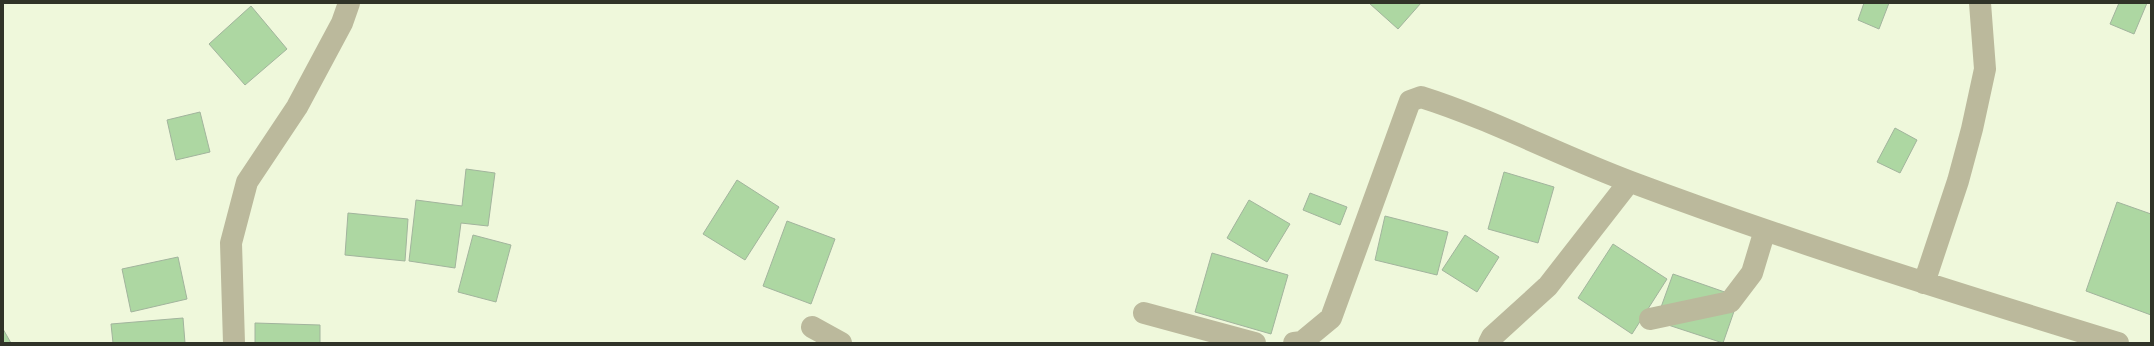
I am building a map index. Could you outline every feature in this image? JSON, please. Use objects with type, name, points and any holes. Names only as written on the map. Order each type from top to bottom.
[{"type":"street","points":[[234,343],[231,244],[248,182],[297,108],[342,23],[349,3]]},
{"type":"street","points":[[1924,283],[1958,181],[1980,92],[1984,69],[1980,3]]},
{"type":"street","points":[[1294,343],[1302,342],[1331,318],[1410,100],[1421,97],[1629,182],[1765,230],[1924,283],[2118,343]]},
{"type":"street","points":[[1489,343],[1492,337],[1548,286],[1629,182]]},
{"type":"street","points":[[1650,319],[1730,302],[1752,273],[1765,230]]},
{"type":"street","points":[[1144,313],[1255,343]]},
{"type":"street","points":[[812,328],[841,343]]},
{"type":"building","points":[[1369,3],[1421,3],[1398,29]]},
{"type":"building","points":[[1864,3],[1889,3],[1879,29],[1858,20]]},
{"type":"building","points":[[2119,3],[2147,3],[2134,34],[2110,24]]},
{"type":"building","points":[[251,6],[287,49],[245,85],[209,44]]},
{"type":"building","points":[[200,112],[210,152],[176,160],[167,120]]},
{"type":"building","points":[[1895,128],[1917,140],[1900,173],[1877,162]]},
{"type":"building","points":[[466,169],[495,173],[488,226],[461,223],[455,268],[409,261],[416,200],[462,206]]},
{"type":"building","points":[[1504,172],[1554,187],[1538,243],[1488,229]]},
{"type":"building","points":[[737,180],[779,207],[745,260],[703,234]]},
{"type":"building","points":[[1310,193],[1347,207],[1340,225],[1303,210]]},
{"type":"building","points":[[1249,200],[1290,224],[1267,262],[1227,238]]},
{"type":"building","points":[[2117,202],[2151,214],[2151,315],[2086,291]]},
{"type":"building","points":[[348,213],[408,219],[405,261],[345,255]]},
{"type":"building","points":[[1385,216],[1448,232],[1437,275],[1375,260]]},
{"type":"building","points":[[787,221],[835,239],[811,304],[763,286]]},
{"type":"building","points":[[473,235],[511,245],[496,302],[458,292]]},
{"type":"building","points":[[1465,235],[1499,257],[1477,292],[1442,270]]},
{"type":"building","points":[[1613,244],[1667,279],[1632,334],[1578,298]]},
{"type":"building","points":[[1212,253],[1288,275],[1271,334],[1195,312]]},
{"type":"building","points":[[178,257],[187,299],[131,312],[122,269]]},
{"type":"building","points":[[1673,274],[1739,297],[1723,343],[1656,321]]},
{"type":"building","points":[[183,318],[185,343],[113,343],[111,324]]},
{"type":"building","points":[[255,323],[320,325],[320,343],[255,343]]},
{"type":"building","points":[[3,329],[11,343],[3,343]]}]
